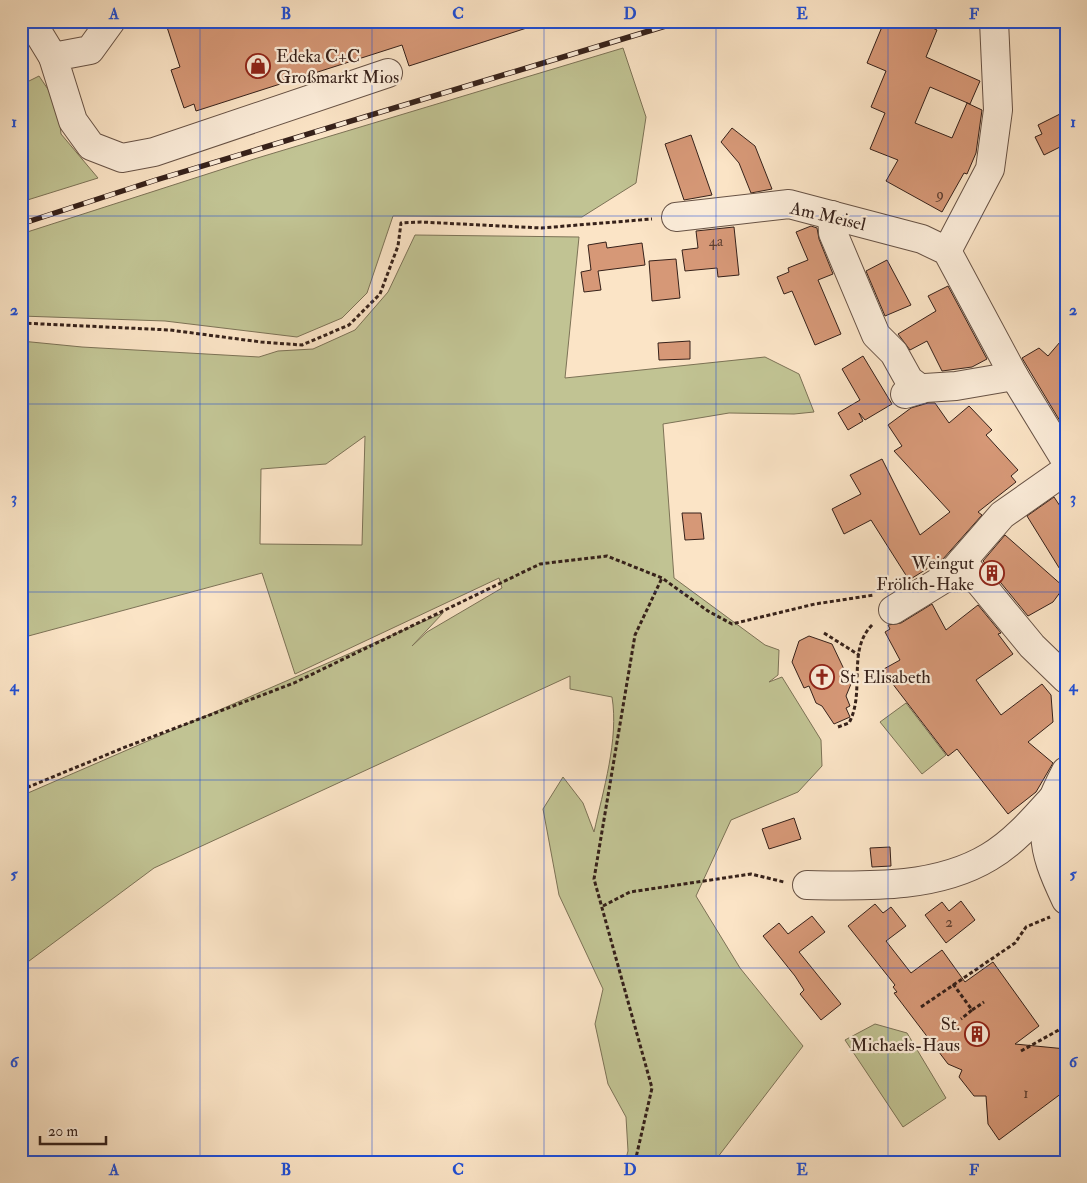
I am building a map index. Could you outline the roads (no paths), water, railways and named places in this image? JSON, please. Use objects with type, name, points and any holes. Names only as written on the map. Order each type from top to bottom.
[{"type":"street","points":[[31,21],[53,57],[73,121],[91,146],[122,158],[154,152],[388,73]]},
{"type":"street","points":[[53,57],[90,50],[111,21]]},
{"type":"street","points":[[994,21],[998,110],[990,169],[947,251],[1014,376],[1066,461]]},
{"type":"street","name":"Am Meisel","points":[[676,217],[788,204],[922,239],[947,251]]},
{"type":"street","points":[[832,216],[833,233],[876,334],[894,353],[909,380],[913,392],[1014,376]]},
{"type":"street","points":[[893,610],[950,575],[1002,516],[1066,470]]},
{"type":"street","points":[[962,561],[1032,646],[1066,679]]},
{"type":"street","points":[[807,885],[856,885],[943,878],[990,856],[1028,824],[1051,800],[1066,771]]},
{"type":"street","points":[[1051,800],[1044,838],[1062,907]]},
{"type":"railway","points":[[21,224],[156,180],[682,21]]},
{"type":"place","name":"Edeka C+C Großmarkt Mios","points":[[258,66]]},
{"type":"place","name":"Weingut Frölich-Hake","points":[[992,573]]},
{"type":"place","name":"St. Elisabeth","points":[[822,677]]},
{"type":"place","name":"St. Michaels-Haus","points":[[977,1034]]}]
